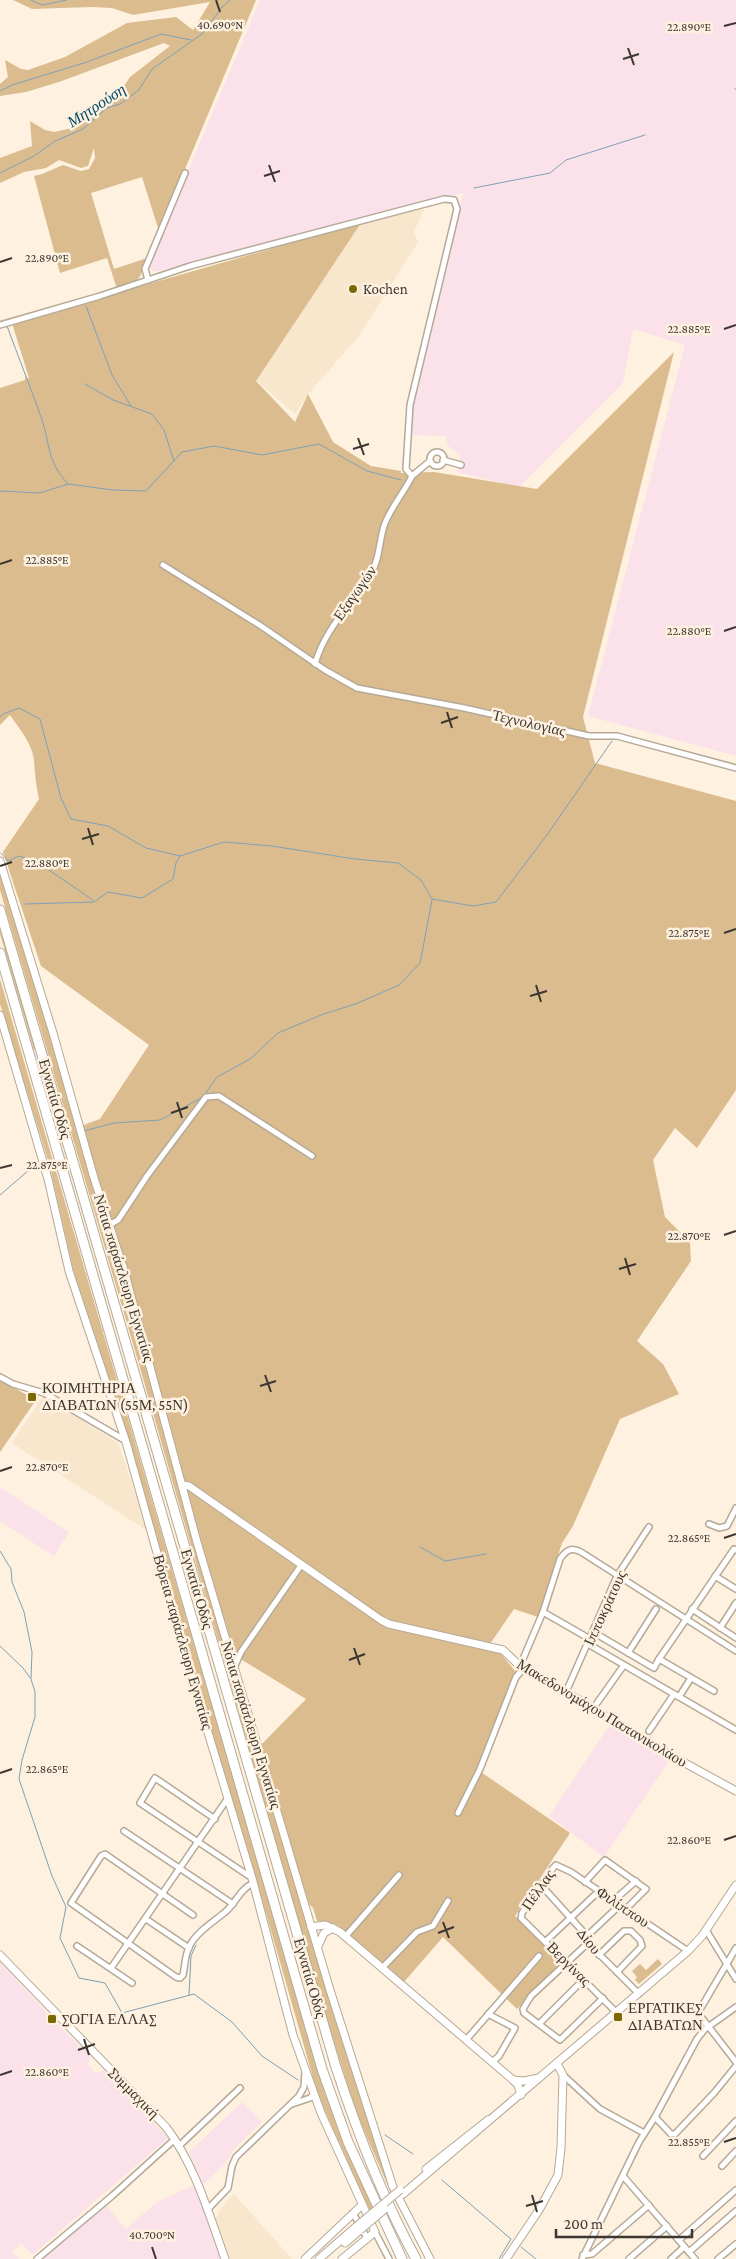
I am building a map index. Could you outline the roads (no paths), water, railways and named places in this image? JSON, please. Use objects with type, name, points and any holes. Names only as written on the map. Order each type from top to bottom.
[{"type":"highway","name":"Εγνατία Οδός","points":[[0,910],[335,2064],[358,2132],[379,2184],[416,2259]]},
{"type":"highway","name":"Εγνατία Οδός","points":[[0,953],[322,2069],[348,2142],[402,2259]]},
{"type":"street","points":[[148,280],[145,269],[185,172]]},
{"type":"street","points":[[0,325],[100,296],[190,266],[444,199],[454,200],[457,209],[410,405],[406,470],[412,476],[430,461],[431,455],[436,452],[442,455],[443,460]]},
{"type":"street","points":[[430,461],[438,465],[443,460]]},
{"type":"street","points":[[443,460],[461,465]]},
{"type":"street","name":"Εξαγωγών","points":[[315,664],[320,648],[331,627],[372,573],[377,561],[386,521],[412,476]]},
{"type":"street","points":[[163,564],[260,626],[315,664]]},
{"type":"street","name":"Τεχνολογίας","points":[[315,664],[358,688],[464,708],[589,736],[617,736],[736,768]]},
{"type":"street","name":"Νότια παράπλευρη Εγνατίας","points":[[0,861],[137,1314],[182,1484],[234,1668],[318,1947]]},
{"type":"street","name":"Βόρεια παράπλευρη Εγνατίας","points":[[0,1015],[42,1156],[69,1272],[126,1442],[194,1687],[253,1881],[289,2020],[314,2094],[362,2205],[389,2259]]},
{"type":"street","points":[[109,1225],[118,1220],[147,1176],[206,1097],[210,1095],[219,1096],[312,1156]]},
{"type":"street","points":[[0,1377],[13,1384],[44,1393],[126,1442]]},
{"type":"street","name":"Μακεδονομάχου Παπανικολάου","points":[[182,1484],[189,1486],[389,1624],[502,1650],[522,1667],[674,1757],[736,1791]]},
{"type":"street","points":[[709,1524],[719,1528],[727,1526],[736,1508]]},
{"type":"street","name":"Ιπποκράτους","points":[[566,1692],[617,1576],[648,1527]]},
{"type":"street","points":[[458,1813],[480,1768],[516,1676],[522,1667],[543,1612],[560,1558],[565,1551],[574,1549],[581,1552],[736,1651]]},
{"type":"street","points":[[647,1678],[715,1576],[734,1549],[736,1550]]},
{"type":"street","points":[[234,1668],[241,1652],[302,1564]]},
{"type":"street","points":[[715,1576],[736,1590]]},
{"type":"street","points":[[720,1628],[736,1603]]},
{"type":"street","points":[[628,1653],[656,1609]]},
{"type":"street","points":[[692,1610],[736,1638]]},
{"type":"street","points":[[543,1612],[624,1665],[736,1730]]},
{"type":"street","points":[[593,1632],[654,1668]]},
{"type":"street","points":[[660,1659],[714,1691]]},
{"type":"street","points":[[597,1703],[624,1665]]},
{"type":"street","points":[[649,1731],[691,1678]]},
{"type":"street","points":[[193,1915],[105,1854],[101,1856],[71,1903],[178,1978],[183,1975],[189,1948],[206,1928],[233,1904],[253,1881],[140,1803],[155,1778],[215,1819]]},
{"type":"street","points":[[112,1968],[228,1798]]},
{"type":"street","points":[[124,1831],[233,1904]]},
{"type":"street","points":[[585,1882],[605,1860],[646,1889],[626,1909]]},
{"type":"street","name":"Φιλίππου","points":[[556,1866],[599,1891],[688,1951]]},
{"type":"street","name":"Πέλλας","points":[[520,1916],[556,1866]]},
{"type":"street","points":[[345,1937],[400,1875]]},
{"type":"street","points":[[613,1901],[636,1881]]},
{"type":"street","name":"Δίου","points":[[541,1885],[587,1936],[588,1943],[639,1994]]},
{"type":"street","points":[[319,2259],[501,2112],[688,1951],[735,1890]]},
{"type":"street","points":[[546,1941],[599,1891]]},
{"type":"street","points":[[382,1968],[417,1932],[433,1926],[448,1902]]},
{"type":"street","points":[[587,1936],[620,1905]]},
{"type":"street","name":"Βεργίνας","points":[[520,1916],[617,2013]]},
{"type":"street","points":[[146,1919],[189,1948]]},
{"type":"street","points":[[311,1927],[325,1925],[345,1937],[492,2062],[521,2094]]},
{"type":"street","points":[[331,1928],[322,1935],[318,1947],[389,2176],[397,2196],[430,2259]]},
{"type":"street","points":[[706,1930],[736,1979]]},
{"type":"street","points":[[599,1954],[624,1931],[631,1931],[640,1940],[642,1946],[617,1972]]},
{"type":"street","points":[[588,1943],[524,2005],[524,2013],[560,2040],[603,1998]]},
{"type":"street","points":[[77,1946],[132,1983]]},
{"type":"street","points":[[736,1948],[698,2014],[707,2028],[736,2062]]},
{"type":"street","name":"Συμμαχική","points":[[0,1955],[166,2127],[177,2142],[207,2210],[225,2259]]},
{"type":"street","points":[[466,2040],[539,1956]]},
{"type":"street","points":[[539,2024],[580,1983]]},
{"type":"street","points":[[583,2257],[644,2133],[655,2117],[697,2040],[707,2028],[736,2007]]},
{"type":"street","points":[[488,2014],[515,2028],[499,2056],[492,2062]]},
{"type":"street","points":[[557,2064],[563,2075],[600,2109],[644,2133]]},
{"type":"street","points":[[655,2117],[671,2134],[675,2134],[714,2093],[736,2066]]},
{"type":"street","points":[[207,2210],[228,2188],[232,2166],[236,2157],[299,2096],[304,2087],[304,2067]]},
{"type":"street","points":[[504,2074],[519,2086],[521,2094]]},
{"type":"street","points":[[506,2259],[539,2210],[558,2175],[561,2148],[563,2075]]},
{"type":"street","points":[[513,2080],[522,2081],[542,2077]]},
{"type":"street","points":[[37,2259],[240,2088]]},
{"type":"street","points":[[299,2096],[307,2093],[314,2094]]},
{"type":"street","points":[[291,2104],[310,2098],[314,2094]]},
{"type":"street","points":[[703,2156],[736,2121]]},
{"type":"street","points":[[722,2166],[736,2152]]},
{"type":"street","points":[[623,2176],[695,2259]]},
{"type":"street","points":[[679,2240],[736,2190]]},
{"type":"street","points":[[305,2259],[362,2205]]},
{"type":"street","points":[[583,2257],[593,2254],[649,2205]]},
{"type":"street","points":[[689,2252],[736,2211]]},
{"type":"street","points":[[353,2213],[367,2238]]},
{"type":"street","points":[[630,2259],[667,2226]]},
{"type":"street","points":[[326,2259],[359,2228]]},
{"type":"street","points":[[342,2259],[375,2232]]},
{"type":"street","points":[[718,2259],[736,2244]]},
{"type":"street","points":[[670,2259],[684,2247]]},
{"type":"waterway","name":"Μητρούση","points":[[31,0],[42,5],[67,0]]},
{"type":"waterway","name":"Μητρούση","points":[[0,173],[34,156],[55,141],[83,129],[107,108],[120,104],[139,90],[152,69],[202,34],[223,6],[230,0]]},
{"type":"waterway","name":"Μητρούση","points":[[0,91],[12,85],[87,62],[161,34],[191,40]]},
{"type":"waterway","points":[[474,188],[550,173],[566,160],[645,135]]},
{"type":"waterway","points":[[86,306],[112,375],[131,406]]},
{"type":"waterway","points":[[7,326],[41,417],[52,460],[68,484]]},
{"type":"waterway","points":[[85,384],[113,400],[152,414],[164,430],[174,461]]},
{"type":"waterway","points":[[0,491],[40,493],[68,484],[113,490],[146,491],[182,452],[214,446],[262,455],[319,444],[367,471],[401,480]]},
{"type":"waterway","points":[[0,717],[19,708],[40,719],[61,798],[71,819],[108,826],[146,848],[180,856],[224,842],[272,846],[355,859],[398,863],[421,880],[432,899],[473,906],[496,902],[547,835],[612,741]]},
{"type":"waterway","points":[[1,853],[8,861],[19,856],[37,862],[93,900]]},
{"type":"waterway","points":[[25,904],[94,902],[108,892],[142,898],[173,879],[176,863],[180,856]]},
{"type":"waterway","points":[[84,1131],[114,1123],[160,1120],[203,1097],[217,1077],[250,1059],[278,1033],[321,1015],[358,1003],[399,985],[420,963],[432,900]]},
{"type":"waterway","points":[[0,1195],[36,1164]]},
{"type":"waterway","points":[[420,1547],[445,1561],[486,1554]]},
{"type":"waterway","points":[[0,1551],[11,1569],[12,1582],[24,1612],[32,1652],[31,1678]]},
{"type":"waterway","points":[[0,1646],[23,1668],[31,1679],[35,1692],[35,1717],[22,1760],[19,1779],[52,1876],[66,1907],[60,1938],[79,1978],[105,1983],[122,2013],[194,1994],[232,2022],[262,2056],[298,2080]]},
{"type":"waterway","points":[[189,1995],[191,1956],[196,1945]]},
{"type":"waterway","points":[[385,2135],[413,2154]]},
{"type":"waterway","points":[[442,2180],[511,2239],[499,2259]]},
{"type":"waterway","points":[[521,2247],[536,2259]]},
{"type":"place","name":"Kochen","points":[[353,289]]},
{"type":"place","name":"ΚΟΙΜΗΤΗΡΙΑ ΔΙΑΒΑΤΩΝ (55Μ, 55Ν)","points":[[32,1397]]},
{"type":"place","name":"ΕΡΓΑΤΙΚΕΣ ΔΙΑΒΑΤΩΝ","points":[[618,2017]]},
{"type":"place","name":"ΣΟΓΙΑ ΕΛΛΑΣ","points":[[52,2019]]}]
